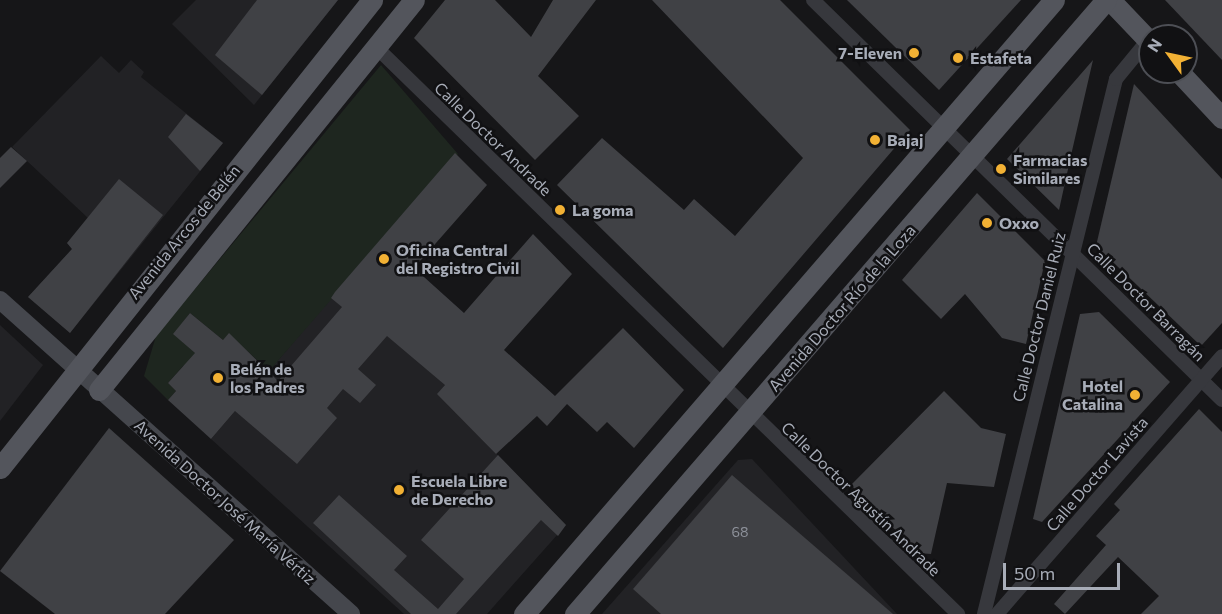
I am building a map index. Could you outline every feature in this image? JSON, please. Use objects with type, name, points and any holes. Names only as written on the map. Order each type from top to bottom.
[{"type":"main road","name":"Avenida Arcos de Belén","points":[[0,468],[74,369],[372,0]]},
{"type":"main road","name":"Avenida Arcos de Belén","points":[[99,390],[414,0]]},
{"type":"main road","points":[[524,614],[722,388],[1054,0]]},
{"type":"main road","points":[[1108,0],[1138,30]]},
{"type":"main road","name":"Avenida Doctor Río de la Loza","points":[[575,614],[1108,0]]},
{"type":"main road","points":[[1190,84],[1222,118]]},
{"type":"main road","name":"Avenida Doctor José María Vértiz","points":[[0,300],[74,369],[351,614]]},
{"type":"street","name":"Calle Doctor Barragán","points":[[813,0],[1222,400]]},
{"type":"street","name":"Calle Doctor Andrade","points":[[376,47],[588,255]]},
{"type":"street","name":"Calle Doctor Daniel Ruiz","points":[[984,614],[1118,72],[1138,52]]},
{"type":"street","name":"Calle Doctor Agustín Andrade","points":[[588,255],[722,388],[958,614]]},
{"type":"street","name":"Calle Doctor Lavista","points":[[997,614],[1222,356]]},
{"type":"shaded area","points":[[196,0],[338,0],[254,105],[172,24]]},
{"type":"shaded area","points":[[101,56],[119,73],[131,60],[144,72],[141,77],[223,143],[70,333],[28,297],[72,249],[67,243],[88,218],[12,147]]},
{"type":"shaded area","points":[[381,65],[458,154],[269,371],[229,334],[223,340],[190,313],[174,334],[204,361],[183,366],[168,383],[176,391],[168,400],[144,376],[156,336]]},
{"type":"shaded area","name":"Escuela Libre de Derecho","points":[[331,298],[370,321],[446,384],[438,394],[566,525],[487,614],[404,614],[211,439]]},
{"type":"shaded area","points":[[0,325],[43,365],[0,421]]},
{"type":"shaded area","points":[[752,459],[897,614],[602,614],[738,460]]},
{"type":"building","points":[[257,0],[338,0],[262,95],[215,55]]},
{"type":"building","points":[[445,0],[495,0],[531,37],[553,0],[596,0],[538,76],[579,116],[535,160],[414,38]]},
{"type":"building","points":[[652,0],[780,0],[910,130],[723,348],[557,185],[602,138],[684,210],[694,199],[735,236],[803,158]]},
{"type":"building","points":[[847,0],[1021,0],[939,90]]},
{"type":"building","points":[[1165,0],[1222,0],[1222,60],[1198,35],[1198,24],[1188,24]]},
{"type":"building","points":[[1093,60],[1072,151],[1059,210],[1007,159]]},
{"type":"building","points":[[1134,84],[1222,179],[1222,323],[1201,346],[1096,246]]},
{"type":"building","points":[[186,114],[223,143],[200,171],[168,137]]},
{"type":"building","points":[[11,147],[27,161],[0,188],[0,158]]},
{"type":"building","points":[[455,153],[487,185],[414,268],[464,313],[533,234],[572,274],[504,350],[555,396],[623,328],[684,390],[634,448],[607,422],[597,432],[567,404],[547,426],[537,416],[496,454],[437,394],[445,385],[387,336],[358,369],[376,385],[360,403],[343,389],[327,408],[337,418],[297,464],[235,411],[211,439],[168,400],[176,391],[168,383],[195,353],[173,334],[190,313],[223,340],[229,333],[278,381],[342,307],[331,298],[335,292]]},
{"type":"building","points":[[119,179],[163,215],[70,333],[28,297],[72,249],[67,243]]},
{"type":"building","points":[[977,193],[1045,261],[1026,344],[1002,338],[965,294],[941,319],[902,280]]},
{"type":"building","points":[[1099,312],[1170,382],[1042,522],[1033,519],[1080,314]]},
{"type":"building","points":[[944,391],[981,428],[1006,434],[994,487],[947,483],[931,554],[918,553],[851,485]]},
{"type":"building","points":[[1199,409],[1222,432],[1222,614],[1141,614],[1159,596],[1118,557],[1065,614],[1054,604],[1106,545],[1096,536],[1120,510],[1114,504]]},
{"type":"building","points":[[109,428],[234,540],[165,614],[55,614],[0,571]]},
{"type":"building","points":[[498,455],[566,525],[558,536],[541,520],[456,614],[411,614],[313,523],[339,495],[407,556],[394,570],[438,609],[464,579],[421,540]]},
{"type":"building","points":[[732,475],[893,614],[661,614],[633,589]]},
{"type":"place","name":"7-Eleven","points":[[914,53]]},
{"type":"place","name":"Estafeta","points":[[958,58]]},
{"type":"place","name":"Bajaj","points":[[875,140]]},
{"type":"place","name":"Farmacias Similares","points":[[1001,169]]},
{"type":"place","name":"La goma","points":[[560,210]]},
{"type":"place","name":"Oxxo","points":[[987,223]]},
{"type":"place","name":"Oficina Central del Registro Civil","points":[[384,259]]},
{"type":"place","name":"Belén de los Padres","points":[[218,378]]},
{"type":"place","name":"Hotel Catalina","points":[[1135,395]]},
{"type":"place","name":"Escuela Libre de Derecho","points":[[399,490]]}]
